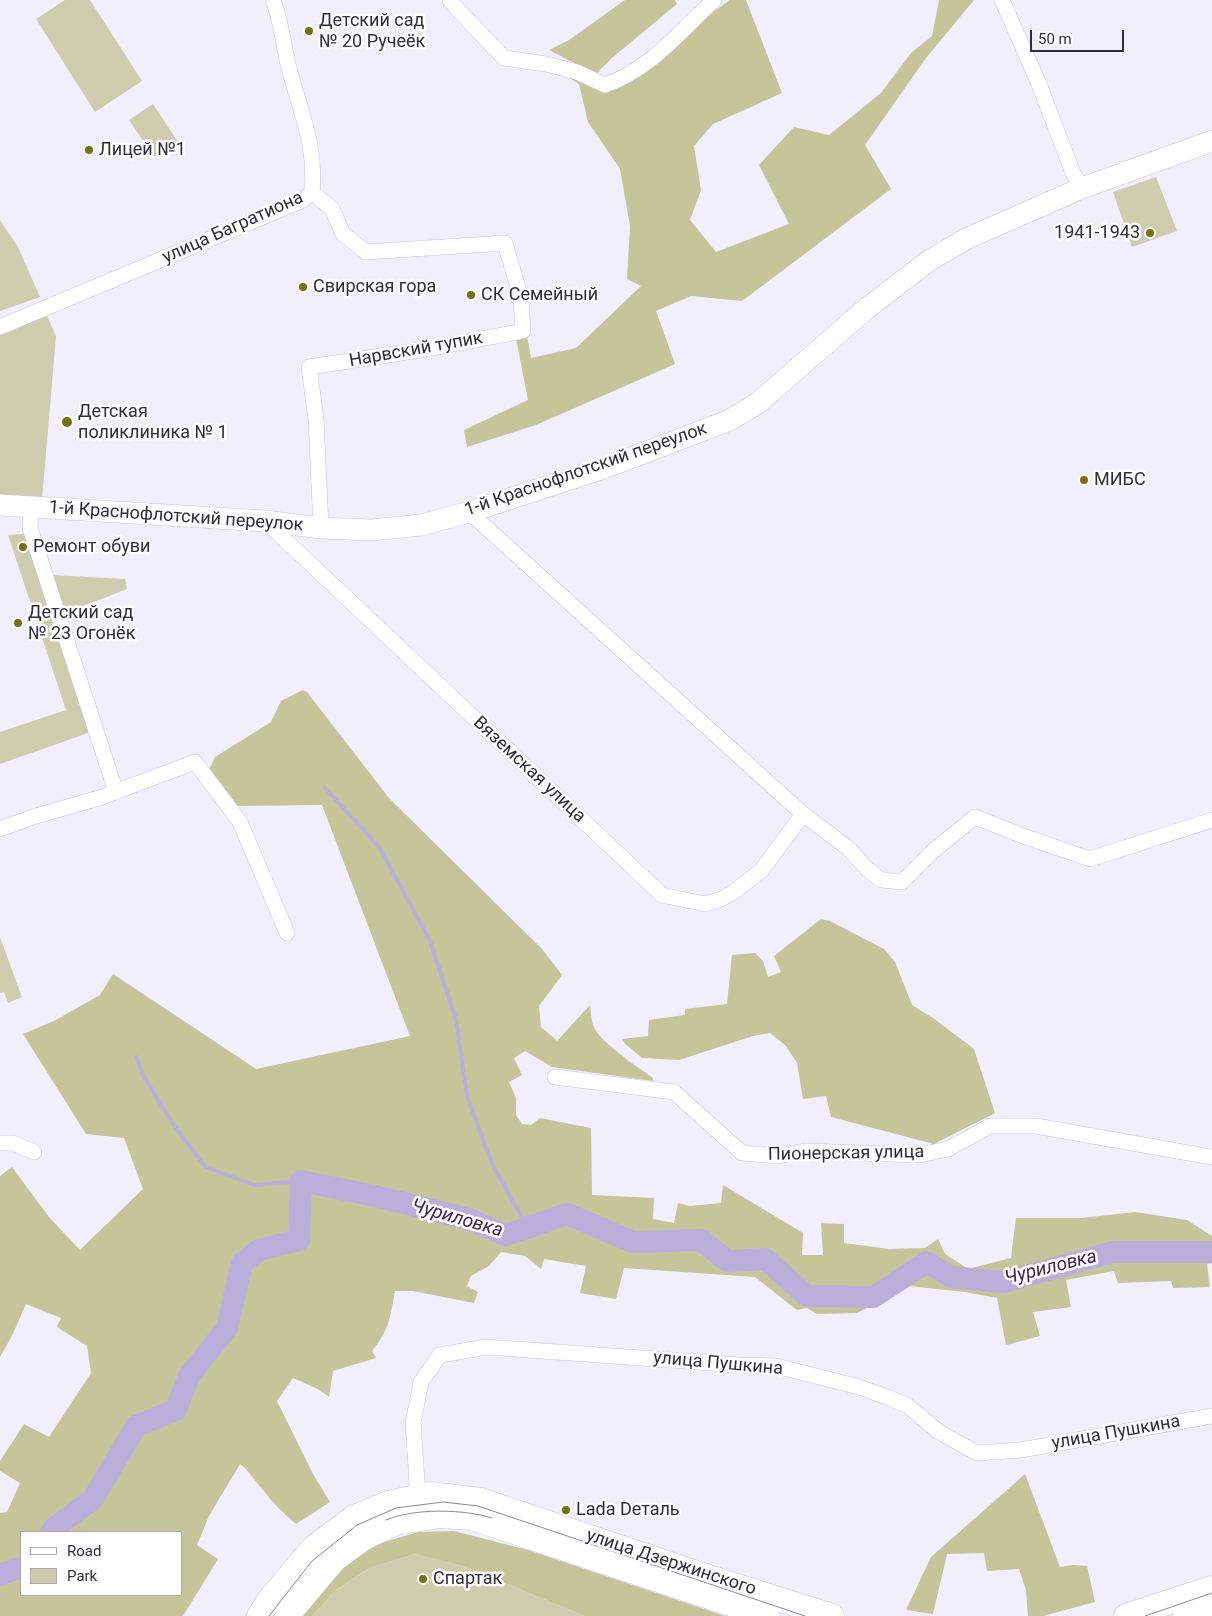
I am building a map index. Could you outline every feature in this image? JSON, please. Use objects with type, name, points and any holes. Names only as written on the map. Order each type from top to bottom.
[{"type":"main road","name":"улица Дзержинского","points":[[259,1616],[269,1600],[313,1548],[354,1517],[388,1503],[430,1494],[481,1500],[700,1574],[832,1616]]},
{"type":"main road","name":"улица Дзержинского","points":[[287,1616],[335,1559],[364,1538],[396,1523],[440,1516],[472,1518],[767,1616]]},
{"type":"main road","points":[[1126,1616],[1212,1588]]},
{"type":"main road","points":[[1185,1616],[1212,1607]]},
{"type":"street","name":"улица Багратиона","points":[[0,327],[304,200],[312,192],[314,172],[310,142],[288,65],[273,0]]},
{"type":"street","points":[[450,0],[504,58],[546,64],[577,72],[605,84],[617,80],[649,61],[714,0]]},
{"type":"street","points":[[1002,0],[1039,84],[1073,173],[1082,188]]},
{"type":"street","name":"1-й Краснофлотский переулок","points":[[0,505],[265,521],[321,528],[372,530],[421,525],[468,512],[607,467],[730,420],[758,403],[866,309],[930,260],[968,238],[1082,188],[1212,141]]},
{"type":"street","name":"Нарвский тупик","points":[[312,192],[332,209],[343,234],[366,252],[505,242],[520,298],[523,331],[433,348],[308,367],[316,419],[321,528]]},
{"type":"street","points":[[30,507],[30,528],[116,792]]},
{"type":"street","points":[[468,512],[803,814],[848,848],[867,869],[881,880],[902,882],[933,851],[975,817],[1017,834],[1090,859],[1212,820]]},
{"type":"street","name":"Вяземская улица","points":[[265,521],[662,895],[705,904],[719,900],[732,893],[761,871],[803,814]]},
{"type":"street","points":[[0,829],[116,792],[195,762],[240,822],[287,933]]},
{"type":"street","name":"Пионерская улица","points":[[555,1077],[674,1092],[742,1153],[778,1156],[805,1150],[920,1156],[948,1149],[990,1126],[1027,1126],[1046,1127],[1212,1157]]},
{"type":"street","points":[[0,1143],[13,1143],[34,1152]]},
{"type":"street","name":"улица Пушкина","points":[[418,1497],[413,1423],[420,1382],[440,1355],[486,1347],[776,1366],[859,1387],[908,1406],[939,1432],[977,1453],[1021,1450],[1212,1416]]},
{"type":"green space","points":[[65,0],[90,0],[142,81],[95,112],[36,19]]},
{"type":"green space","points":[[625,0],[675,0],[677,4],[612,58],[596,74],[549,50],[569,40]]},
{"type":"green space","points":[[730,0],[746,0],[782,93],[713,124],[694,146],[701,190],[690,220],[716,252],[789,224],[759,165],[794,127],[829,135],[881,93],[911,53],[932,36],[939,0],[974,0],[926,58],[865,145],[891,189],[742,301],[691,296],[656,311],[675,364],[536,425],[467,447],[464,430],[528,400],[516,338],[527,336],[531,358],[576,348],[641,286],[627,279],[630,226],[620,169],[588,122],[579,84],[561,73],[604,88]]},
{"type":"green space","points":[[153,104],[178,142],[154,157],[129,120]]},
{"type":"green space","points":[[1156,177],[1177,231],[1132,247],[1113,192]]},
{"type":"green space","points":[[0,220],[18,247],[40,297],[0,311]]},
{"type":"green space","points":[[47,316],[56,336],[42,500],[0,498],[0,334]]},
{"type":"green space","points":[[24,534],[91,732],[0,764],[0,732],[66,710],[8,535]]},
{"type":"green space","points":[[51,575],[125,579],[127,589],[65,613]]},
{"type":"green space","points":[[303,690],[307,692],[389,798],[543,950],[562,975],[539,1006],[541,1027],[557,1041],[590,1005],[593,1025],[603,1039],[653,1078],[653,1081],[552,1067],[525,1051],[514,1058],[522,1075],[509,1082],[516,1098],[516,1115],[522,1124],[531,1125],[540,1118],[591,1128],[592,1195],[654,1198],[653,1219],[674,1223],[678,1203],[690,1206],[721,1203],[723,1185],[803,1233],[802,1255],[823,1255],[821,1223],[844,1224],[844,1243],[889,1249],[925,1248],[938,1239],[945,1254],[968,1269],[1011,1258],[1016,1218],[1081,1218],[1135,1212],[1187,1220],[1212,1236],[1212,1263],[1207,1264],[1210,1287],[1173,1288],[1171,1281],[1118,1283],[1114,1271],[1066,1280],[1071,1307],[1033,1312],[1040,1336],[1006,1345],[997,1298],[965,1292],[899,1285],[885,1298],[857,1313],[817,1314],[807,1308],[797,1310],[755,1277],[624,1268],[616,1299],[580,1293],[586,1266],[544,1259],[541,1269],[525,1256],[501,1252],[489,1266],[471,1276],[467,1286],[478,1292],[474,1303],[413,1291],[395,1291],[386,1329],[372,1351],[376,1358],[333,1371],[329,1397],[318,1389],[293,1378],[277,1401],[313,1474],[330,1502],[296,1524],[275,1504],[250,1473],[240,1464],[209,1516],[197,1545],[218,1559],[183,1616],[0,1616],[0,1513],[7,1512],[20,1483],[0,1471],[0,1461],[24,1424],[49,1437],[91,1373],[87,1346],[57,1327],[61,1318],[26,1304],[12,1336],[0,1357],[0,1176],[12,1167],[49,1217],[80,1250],[143,1189],[124,1138],[86,1134],[23,1034],[54,1021],[100,995],[113,974],[256,1069],[410,1036],[322,805],[236,806],[209,770],[215,757],[271,722],[281,701]]},
{"type":"green space","points":[[821,919],[830,921],[884,949],[895,962],[912,1005],[933,1018],[974,1049],[995,1113],[934,1144],[831,1117],[826,1096],[803,1099],[797,1063],[786,1046],[770,1033],[753,1036],[679,1060],[642,1058],[625,1044],[622,1039],[648,1036],[649,1020],[685,1015],[685,1009],[727,1004],[732,955],[755,953],[763,961],[768,977],[781,972],[774,956]]},
{"type":"green space","points":[[0,937],[22,997],[8,1003],[4,992],[0,993]]},
{"type":"green space","points":[[1025,1474],[1060,1567],[1073,1565],[1087,1566],[1095,1602],[1043,1616],[1028,1616],[1026,1590],[1019,1569],[987,1571],[984,1553],[947,1554],[933,1614],[906,1610],[931,1557]]},
{"type":"green space","points":[[454,1531],[528,1550],[725,1616],[585,1616],[463,1566],[415,1554],[369,1568],[336,1590],[312,1616],[301,1616],[346,1563],[381,1543],[418,1532]]},
{"type":"green space","name":"Спартак","points":[[415,1554],[463,1566],[585,1616],[312,1616],[336,1590],[369,1568]]},
{"type":"waterway","points":[[325,788],[380,848],[430,941],[456,1019],[467,1096],[492,1164],[528,1228]]},
{"type":"waterway","points":[[136,1057],[144,1077],[177,1130],[206,1167],[254,1185],[301,1181]]},
{"type":"waterway","name":"Чуриловка","points":[[52,1531],[93,1499],[136,1426],[176,1410],[189,1376],[227,1328],[242,1263],[259,1250],[299,1240],[301,1181],[375,1196],[465,1218],[506,1235],[567,1214],[633,1242],[702,1240],[727,1261],[765,1259],[807,1296],[873,1297],[927,1262],[951,1277],[1004,1282],[1113,1252],[1212,1252]]},
{"type":"waterway","name":"Чуриловка","points":[[0,1575],[20,1567]]},
{"type":"tram line","points":[[269,1616],[312,1561],[357,1525],[396,1508],[443,1502],[478,1506],[805,1616]]},
{"type":"tram line","points":[[386,1520],[410,1513],[439,1511],[468,1513],[492,1518]]},
{"type":"tram line","points":[[1145,1616],[1212,1593]]},
{"type":"place","name":"Детский сад № 20 Ручеёк","points":[[309,31]]},
{"type":"place","name":"Лицей №1","points":[[89,150]]},
{"type":"place","name":"1941-1943","points":[[1150,233]]},
{"type":"place","name":"Свирская гора","points":[[303,287]]},
{"type":"place","name":"СК Семейный","points":[[471,295]]},
{"type":"place","name":"Детская поликлиника № 1","points":[[67,422]]},
{"type":"place","name":"МИБС","points":[[1084,480]]},
{"type":"place","name":"Ремонт обуви","points":[[23,547]]},
{"type":"place","name":"Детский сад № 23 Огонёк","points":[[18,623]]},
{"type":"place","name":"Lada Dеталь","points":[[566,1510]]},
{"type":"place","name":"Спартак","points":[[423,1579]]}]
